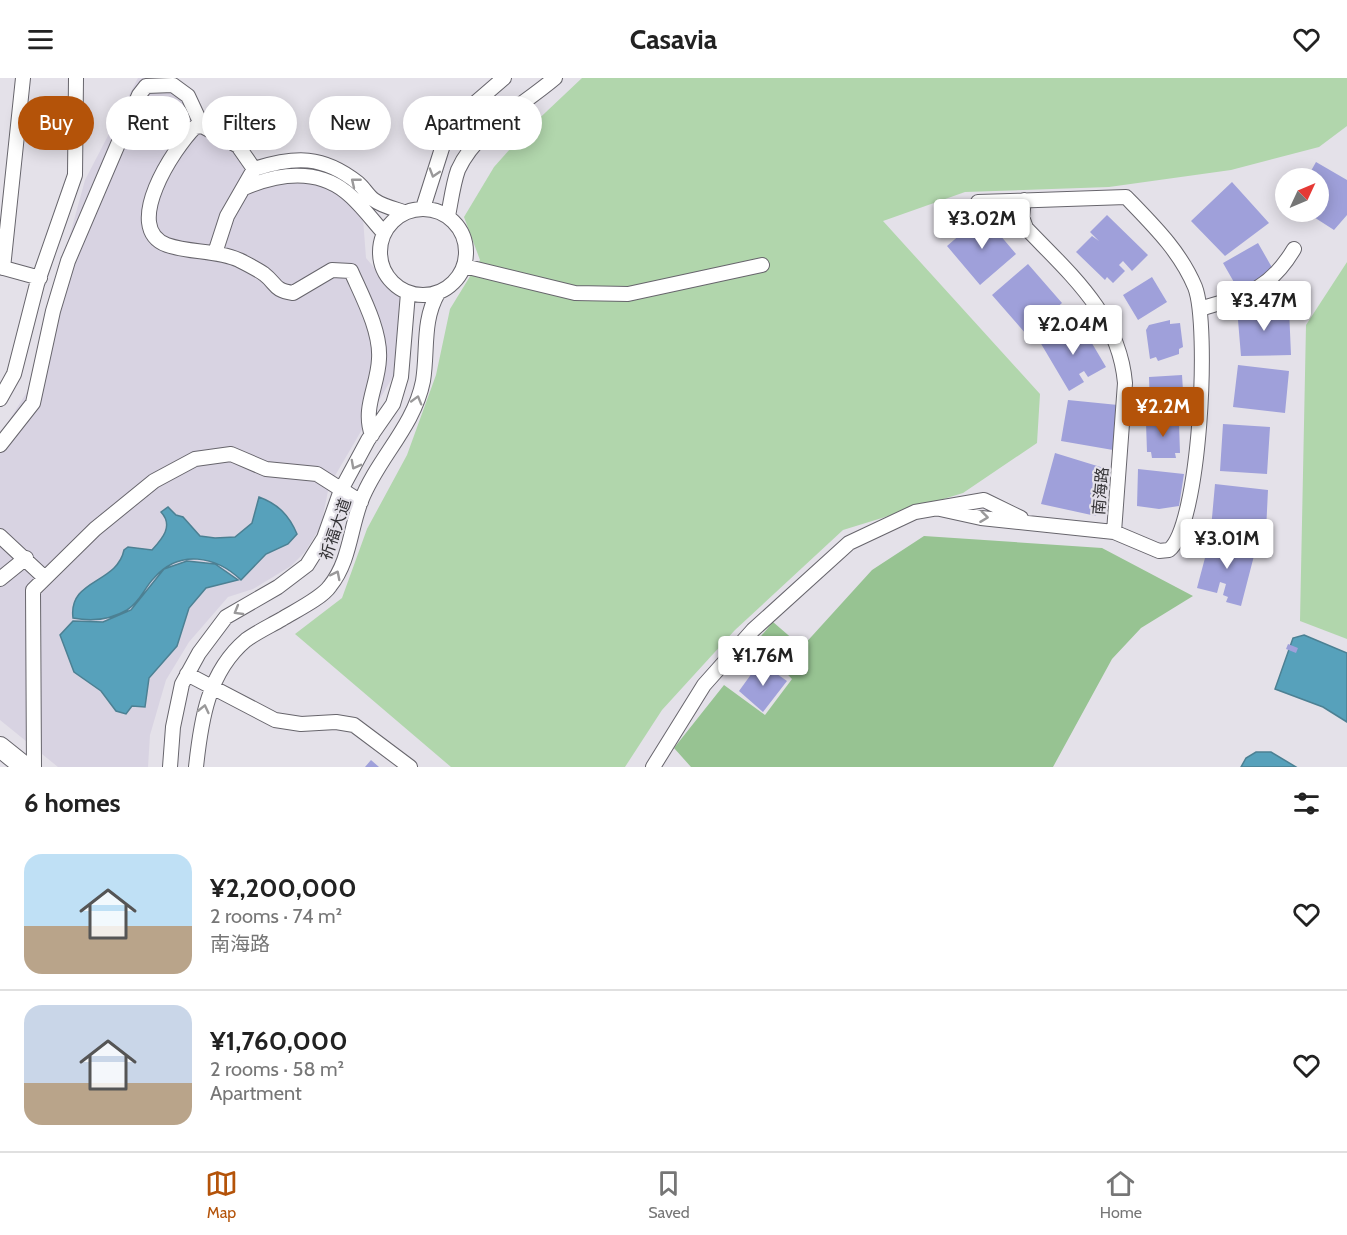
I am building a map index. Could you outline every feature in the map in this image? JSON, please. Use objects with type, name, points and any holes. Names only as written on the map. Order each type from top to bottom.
[{"type":"highway","points":[[0,747],[25,767]]},
{"type":"street","points":[[23,78],[2,267],[40,278]]},
{"type":"street","points":[[0,399],[14,374],[40,278],[75,175],[76,78]]},
{"type":"street","points":[[423,208],[444,142],[459,116],[504,78]]},
{"type":"street","points":[[448,216],[458,172],[468,154],[482,136],[555,78]]},
{"type":"street","points":[[0,445],[33,403],[53,311],[68,261],[139,95],[146,86],[173,85],[188,96],[202,126],[195,128],[185,136],[165,167],[152,200],[148,225],[153,236],[165,244],[215,253],[238,260],[265,275],[278,290],[293,293],[332,270],[351,271],[371,316],[380,358],[366,420],[372,435]]},
{"type":"street","points":[[241,150],[254,169]]},
{"type":"street","points":[[215,253],[227,216],[254,169],[290,160],[318,162],[334,167],[359,184],[375,201],[404,212]]},
{"type":"street","points":[[244,188],[263,180],[318,176],[346,192],[384,233]]},
{"type":"street","name":"南海路","points":[[653,767],[711,677],[753,630],[849,543],[915,512],[940,508],[981,518],[1028,521],[1114,532],[1159,551],[1169,550],[1181,535],[1202,392],[1200,309],[1187,270],[1173,247],[1126,197],[978,202]]},
{"type":"street","name":"南海路","points":[[1024,200],[1022,217],[1026,228],[1091,296],[1115,337],[1123,360],[1124,400],[1114,532]]},
{"type":"street","points":[[423,208],[434,209],[448,216],[459,226],[467,245],[465,266],[451,286],[438,293],[423,296],[408,292],[388,278],[381,264],[380,249],[384,233],[392,221],[404,212],[423,208]]},
{"type":"street","points":[[1200,309],[1262,287],[1281,271],[1294,249]]},
{"type":"street","points":[[465,266],[575,292],[628,294],[762,265]]},
{"type":"street","name":"祈福大道","points":[[170,767],[173,727],[182,684],[187,674],[226,617],[278,587],[307,565],[324,538],[341,490],[372,435],[393,404],[401,377],[408,292]]},
{"type":"street","name":"祈福大道","points":[[196,767],[207,696],[222,668],[246,640],[330,587],[349,550],[361,502],[387,452],[414,414],[423,381],[429,309],[438,293]]},
{"type":"street","points":[[34,767],[33,590],[95,529],[154,481],[195,459],[231,454],[266,469],[317,474],[361,502]]},
{"type":"street","points":[[0,536],[45,578]]},
{"type":"street","points":[[0,579],[26,558]]},
{"type":"street","points":[[187,674],[275,720],[301,724],[336,722],[354,725],[410,767]]},
{"type":"shaded area","points":[[138,78],[161,78],[181,96],[129,96]]},
{"type":"shaded area","points":[[190,104],[202,115],[202,150],[240,150],[253,162],[306,160],[361,192],[366,258],[407,307],[395,373],[329,486],[321,526],[305,552],[291,566],[253,589],[228,597],[189,642],[166,680],[150,735],[148,767],[58,767],[0,720],[0,435],[27,392],[85,180],[106,140],[106,150],[190,150]]},
{"type":"green space","points":[[582,78],[1347,78],[1347,126],[1319,147],[1231,170],[1109,187],[965,192],[883,221],[1040,394],[1037,443],[963,493],[843,530],[735,630],[662,710],[625,767],[451,767],[295,634],[342,598],[367,529],[407,455],[436,375],[450,309],[480,260],[464,217],[494,167],[509,150],[542,150],[542,116]]},
{"type":"green space","points":[[1347,262],[1347,639],[1300,621],[1306,325]]},
{"type":"green space","points":[[924,536],[1102,548],[1193,596],[1141,628],[1112,659],[1053,767],[691,767],[674,748],[724,685],[765,715],[792,679],[756,642],[773,622],[802,647],[872,570]]},
{"type":"water","points":[[259,497],[282,511],[297,534],[288,544],[266,554],[241,580],[220,565],[209,561],[186,560],[164,569],[136,603],[127,610],[101,619],[73,618],[73,605],[78,596],[120,561],[124,550],[128,547],[152,550],[156,546],[167,527],[165,517],[161,512],[168,507],[176,515],[183,517],[200,536],[235,537],[252,523]]},
{"type":"water","points":[[187,561],[215,564],[238,580],[206,588],[189,608],[177,646],[149,678],[145,707],[132,706],[126,714],[116,711],[101,691],[74,672],[60,635],[73,621],[103,622],[131,610],[164,569]]},
{"type":"water","points":[[1304,635],[1347,653],[1347,722],[1323,707],[1275,689],[1293,638]]},
{"type":"water","points":[[1256,752],[1271,752],[1296,767],[1241,767],[1246,758]]},
{"type":"building","points":[[1316,162],[1326,168],[1313,168]]},
{"type":"building","points":[[1329,170],[1347,180],[1347,215],[1334,230],[1322,222],[1329,222]]},
{"type":"building","points":[[1232,182],[1269,223],[1225,256],[1191,221]]},
{"type":"building","points":[[983,215],[1016,254],[980,285],[947,246]]},
{"type":"building","points":[[1107,215],[1148,255],[1132,271],[1123,261],[1119,265],[1125,271],[1113,283],[1107,277],[1105,280],[1076,252],[1092,236],[1099,241],[1090,232]]},
{"type":"building","points":[[1258,243],[1274,271],[1239,291],[1223,263]]},
{"type":"building","points":[[1028,264],[1062,303],[1026,334],[992,295]]},
{"type":"building","points":[[1152,277],[1167,302],[1138,320],[1123,295]]},
{"type":"building","points":[[1237,308],[1289,309],[1291,355],[1241,356]]},
{"type":"building","points":[[1170,320],[1170,324],[1180,323],[1183,347],[1179,349],[1179,354],[1158,361],[1156,357],[1150,359],[1146,330],[1149,325]]},
{"type":"building","points":[[1080,323],[1106,367],[1088,377],[1084,371],[1079,374],[1084,382],[1069,391],[1040,342],[1059,332],[1064,340],[1067,339],[1063,332]]},
{"type":"building","points":[[1238,365],[1289,371],[1285,413],[1233,407]]},
{"type":"building","points":[[1182,375],[1184,406],[1150,408],[1149,377]]},
{"type":"building","points":[[1068,400],[1118,405],[1113,450],[1061,441]]},
{"type":"building","points":[[1172,416],[1172,423],[1179,423],[1180,453],[1175,453],[1176,458],[1152,458],[1151,452],[1147,452],[1146,423],[1155,422],[1155,417]]},
{"type":"building","points":[[1223,424],[1270,427],[1267,474],[1220,471]]},
{"type":"building","points":[[1055,453],[1107,469],[1096,516],[1041,504]]},
{"type":"building","points":[[1138,469],[1184,474],[1179,506],[1159,509],[1137,506]]},
{"type":"building","points":[[1215,484],[1268,490],[1266,531],[1211,529]]},
{"type":"building","points":[[1210,539],[1230,545],[1228,551],[1234,552],[1237,543],[1256,548],[1241,606],[1226,602],[1228,597],[1223,595],[1226,584],[1220,582],[1217,593],[1197,588]]},
{"type":"building","points":[[1288,644],[1298,648],[1296,653],[1286,649]]},
{"type":"building","points":[[760,662],[787,681],[763,712],[739,691]]},
{"type":"building","points":[[371,760],[379,767],[365,767]]}]
